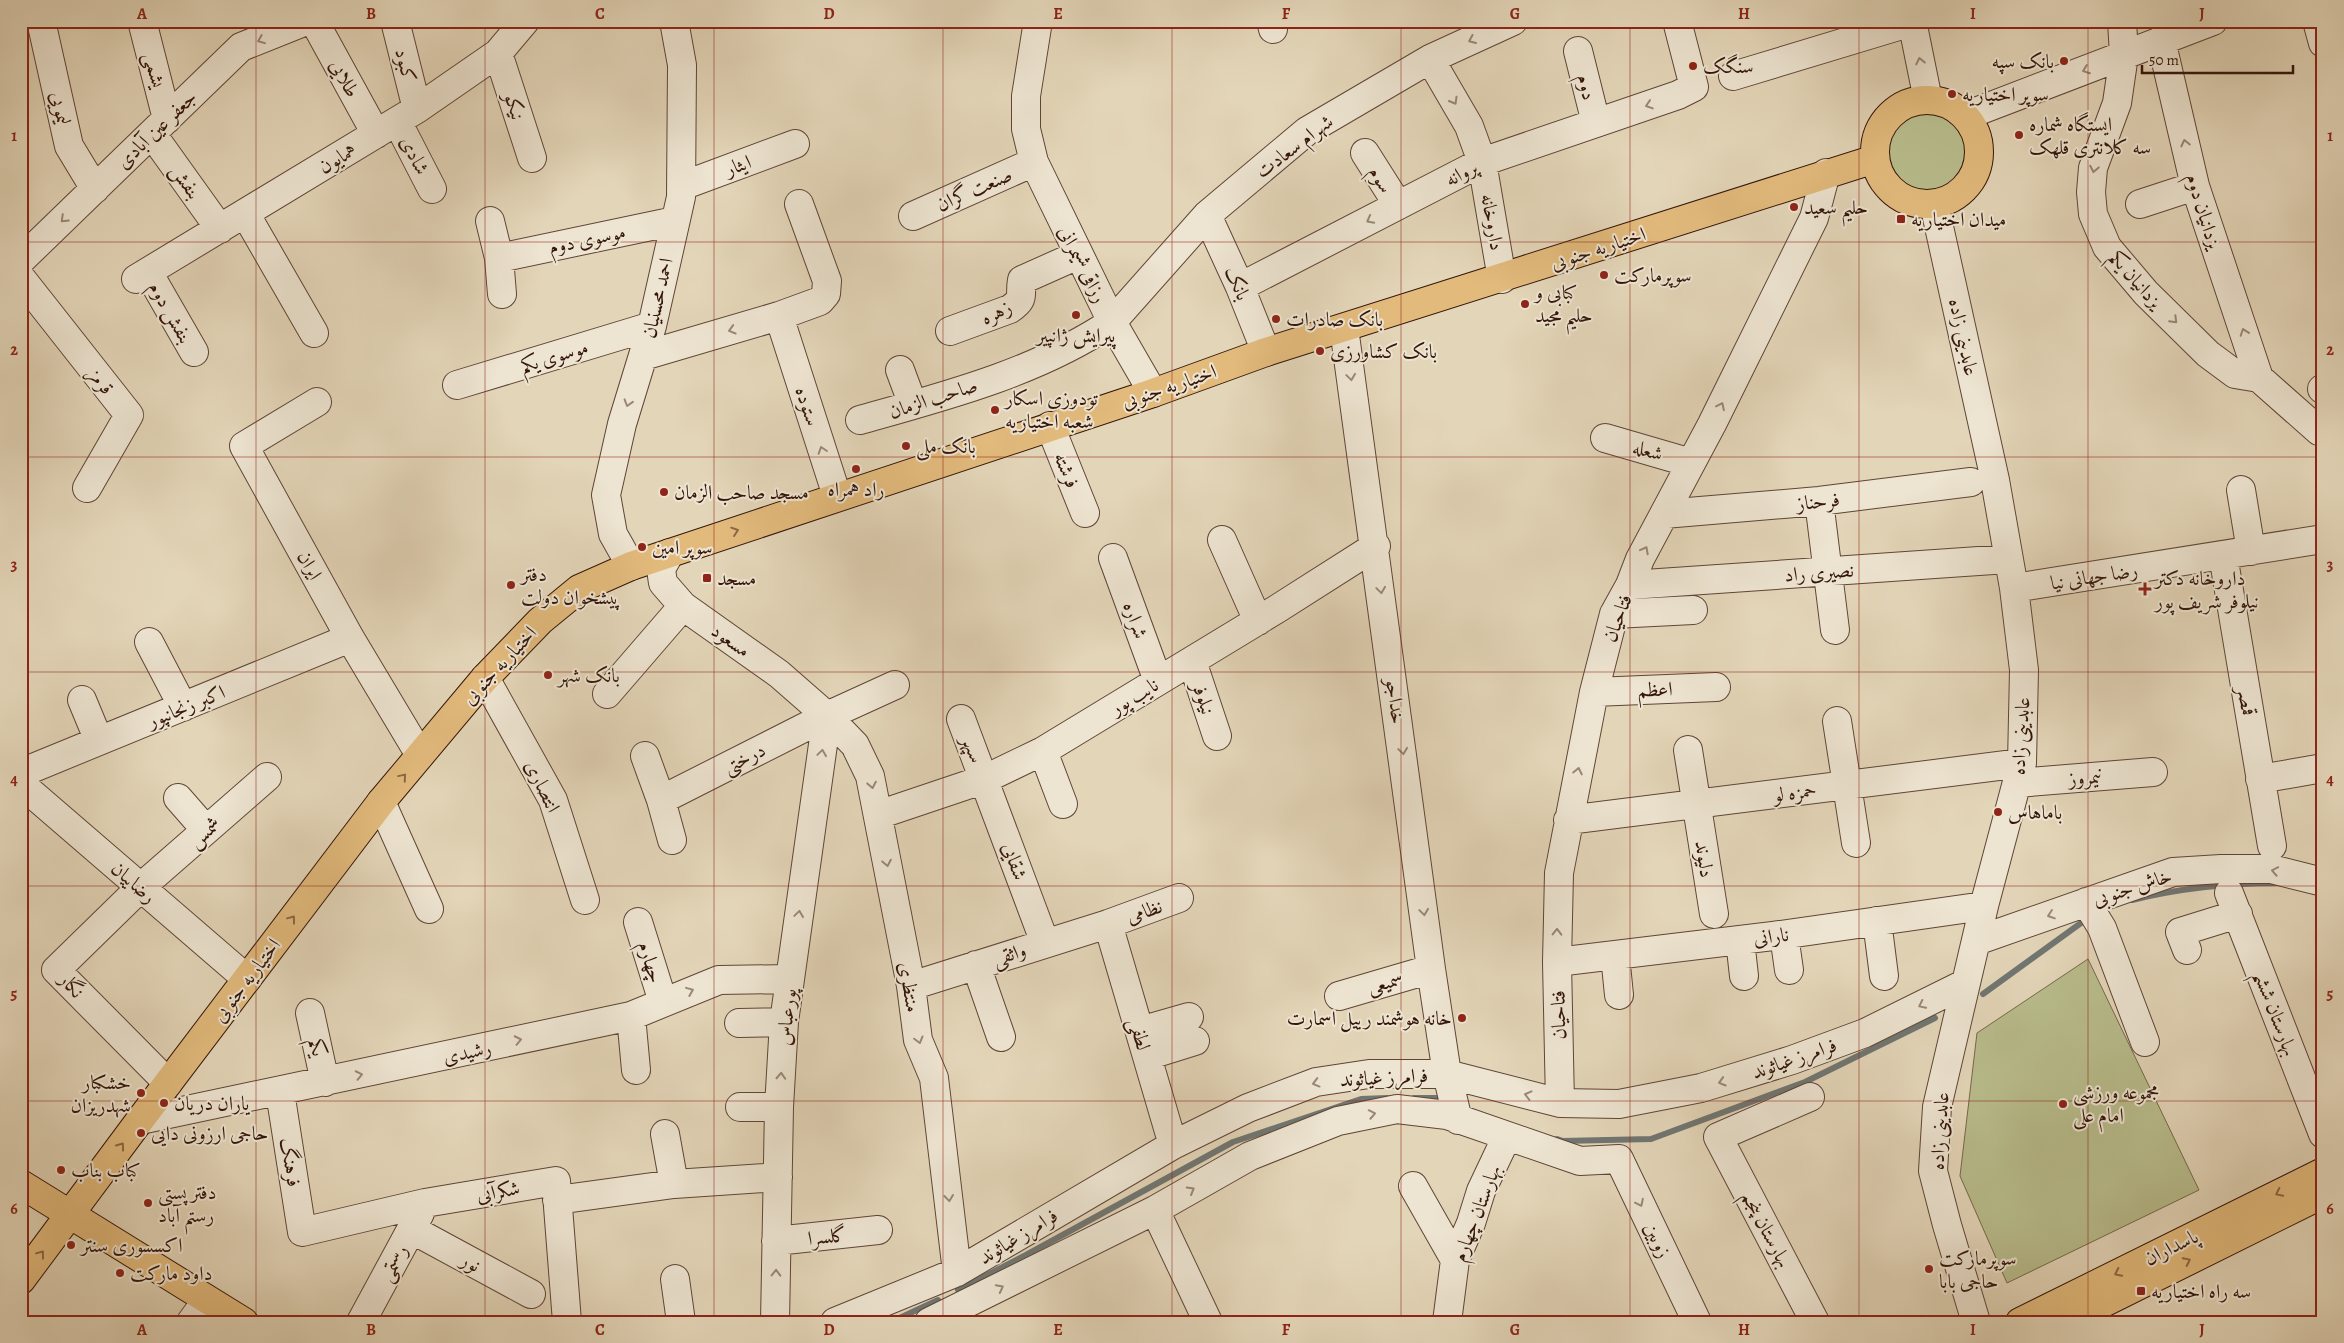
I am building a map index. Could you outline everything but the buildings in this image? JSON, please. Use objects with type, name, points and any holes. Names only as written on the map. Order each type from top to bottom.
[{"type":"main road","points":[[1928,100],[1942,102],[1965,116],[1974,130],[1979,145],[1978,162],[1973,177],[1963,190],[1950,199],[1934,204],[1918,203],[1902,198],[1889,188],[1880,174],[1875,159],[1876,141],[1883,124],[1895,111],[1911,102],[1928,100]]},
{"type":"main road","name":"اختیاریه جنوبی","points":[[21,1280],[67,1221],[168,1082],[381,802],[485,678],[540,621],[579,590],[620,570],[837,496],[1152,393],[1266,352],[1502,279],[1875,159]]},
{"type":"main road","name":"پاسداران","points":[[2020,1322],[2323,1172]]},
{"type":"main road","points":[[21,1184],[67,1221],[205,1313],[244,1322]]},
{"type":"main road","name":"پاسداران","points":[[2065,1322],[2323,1194]]},
{"type":"main road","points":[[21,1204],[67,1221]]},
{"type":"street","name":"لیمویی","points":[[41,21],[69,146],[95,189]]},
{"type":"street","name":"یشمی","points":[[142,21],[160,126]]},
{"type":"street","name":"جعفر عین آبادی","points":[[21,260],[241,48],[306,21]]},
{"type":"street","name":"طلایی","points":[[314,21],[397,121]]},
{"type":"street","name":"کبود","points":[[395,21],[397,121]]},
{"type":"street","name":"همایون","points":[[142,275],[397,121],[498,53],[525,21]]},
{"type":"street","name":"احمد محسنیان","points":[[620,570],[606,495],[622,424],[652,326],[682,186],[682,65],[674,21]]},
{"type":"street","name":"رزاقی شیمرانی","points":[[1038,21],[1026,96],[1026,129],[1034,162],[1112,322],[1152,393]]},
{"type":"street","name":"شهرام سعادت","points":[[1112,322],[1207,215],[1307,131],[1430,59],[1513,21]]},
{"type":"street","name":"پروانه","points":[[1240,288],[1482,162],[1678,95],[1694,86],[1677,21]]},
{"type":"street","name":"یزدانیان یکم","points":[[2122,21],[2124,55],[2117,104],[2093,168],[2091,192],[2093,214],[2107,246],[2146,293],[2208,354],[2236,374],[2259,378],[2319,431]]},
{"type":"street","points":[[1965,116],[2213,21]]},
{"type":"street","points":[[2317,21],[2323,43]]},
{"type":"street","points":[[1733,76],[1913,22],[1928,100]]},
{"type":"street","name":"یزدانیان دوم","points":[[2161,40],[2195,186],[2259,378]]},
{"type":"street","name":"دوم","points":[[1578,51],[1596,123]]},
{"type":"street","name":"نیکو","points":[[498,53],[532,158]]},
{"type":"street","name":"داروخانه","points":[[1430,59],[1469,126],[1482,162],[1502,279]]},
{"type":"street","name":"شادی","points":[[397,121],[432,189]]},
{"type":"street","name":"بنفش","points":[[160,126],[220,229]]},
{"type":"street","name":"ایثار","points":[[682,186],[795,144]]},
{"type":"street","name":"سوم","points":[[1365,152],[1398,205]]},
{"type":"street","name":"صنعت گران","points":[[913,216],[1034,162]]},
{"type":"street","name":"فتاحیان","points":[[1560,1103],[1557,962],[1559,874],[1594,692],[1614,614],[1630,585],[1640,559],[1691,463],[1814,218],[1826,174]]},
{"type":"street","points":[[2140,204],[2195,186]]},
{"type":"street","points":[[643,356],[779,316],[820,301],[826,294],[827,281],[799,204]]},
{"type":"street","name":"عابدینی زاده","points":[[1934,204],[1995,480],[2014,588],[2024,670],[2020,773],[1984,906],[1937,1107],[1933,1172],[1976,1322]]},
{"type":"street","points":[[245,213],[314,333]]},
{"type":"street","name":"بانک","points":[[1207,215],[1266,352]]},
{"type":"street","points":[[490,221],[499,258],[502,294]]},
{"type":"street","name":"موسوی دوم","points":[[499,258],[675,221]]},
{"type":"street","name":"زهره","points":[[950,331],[1010,309],[1018,303],[1022,296],[1022,280],[1078,255]]},
{"type":"street","name":"بنفش دوم","points":[[142,275],[194,352]]},
{"type":"street","name":"قرمز","points":[[21,278],[129,415],[87,488]]},
{"type":"street","name":"ستوده","points":[[779,316],[837,496]]},
{"type":"street","name":"صاحب الزمان","points":[[860,420],[913,405],[1025,368],[1094,335],[1112,322]]},
{"type":"street","name":"موسوی یکم","points":[[457,385],[652,326]]},
{"type":"street","name":"خداجو","points":[[1344,328],[1376,546],[1431,969],[1447,1074],[1458,1120]]},
{"type":"street","points":[[900,370],[913,405]]},
{"type":"street","name":"ایران","points":[[318,402],[244,446],[350,638],[420,755]]},
{"type":"street","name":"فرشته","points":[[1050,426],[1085,513]]},
{"type":"street","name":"شعله","points":[[1605,438],[1691,463]]},
{"type":"street","name":"فرحناز","points":[[1664,514],[1819,501],[1971,482]]},
{"type":"street","points":[[2241,490],[2251,551]]},
{"type":"street","points":[[1819,501],[1834,630]]},
{"type":"street","name":"رضا جهانی نیا","points":[[2014,588],[2323,539]]},
{"type":"street","points":[[1222,540],[1258,621]]},
{"type":"street","name":"نایب پور","points":[[878,815],[985,779],[1043,751],[1258,621],[1376,546]]},
{"type":"street","name":"مسعود","points":[[670,553],[661,569],[663,583],[683,606],[779,674],[827,716]]},
{"type":"street","name":"قمصر","points":[[2223,555],[2272,846]]},
{"type":"street","name":"شراره","points":[[1113,558],[1158,681]]},
{"type":"street","name":"نصیری راد","points":[[1630,585],[2008,559]]},
{"type":"street","points":[[607,694],[683,606],[620,570]]},
{"type":"street","points":[[1614,614],[1693,610]]},
{"type":"street","name":"اکبر زنجانپور","points":[[21,773],[350,638]]},
{"type":"street","points":[[149,642],[183,707]]},
{"type":"street","name":"نیلوفر","points":[[1192,661],[1217,736]]},
{"type":"street","name":"انتصاری","points":[[485,678],[553,800],[585,900]]},
{"type":"street","name":"درختی","points":[[661,800],[827,716],[895,685]]},
{"type":"street","name":"اعظم","points":[[1594,692],[1716,687]]},
{"type":"street","points":[[82,700],[100,741]]},
{"type":"street","name":"منتظری","points":[[827,716],[854,745],[870,776],[911,986],[918,1040],[934,1078],[949,1275],[959,1316]]},
{"type":"street","name":"پورعباس","points":[[775,1322],[779,1107],[784,1022],[827,716]]},
{"type":"street","name":"سپهر","points":[[961,719],[985,779]]},
{"type":"street","points":[[1837,721],[1856,843]]},
{"type":"street","name":"دلیوند","points":[[1688,750],[1714,914]]},
{"type":"street","points":[[1043,751],[1063,804]]},
{"type":"street","points":[[645,756],[661,800],[672,840]]},
{"type":"street","points":[[2260,779],[2323,768]]},
{"type":"street","name":"نیمروز","points":[[2020,773],[2153,772]]},
{"type":"street","name":"حمزه لو","points":[[1568,820],[1848,785],[2020,773]]},
{"type":"street","name":"شمس","points":[[140,888],[267,777]]},
{"type":"street","name":"شقایی","points":[[985,779],[1045,943]]},
{"type":"street","name":"رضاییان","points":[[21,784],[247,979]]},
{"type":"street","points":[[178,798],[206,830]]},
{"type":"street","points":[[381,802],[429,909]]},
{"type":"street","name":"خاش جنوبی","points":[[1976,941],[2173,872],[2221,868],[2271,869],[2323,882]]},
{"type":"street","name":"نگار","points":[[140,888],[56,970],[168,1082]]},
{"type":"street","name":"نظامی","points":[[1108,924],[1179,898]]},
{"type":"street","points":[[2086,902],[2102,928],[2145,1042]]},
{"type":"street","name":"بهارستان ششم","points":[[2187,950],[2180,932],[2234,904],[2323,1134]]},
{"type":"street","name":"نارانی","points":[[1557,962],[1784,935],[1984,906]]},
{"type":"street","points":[[1878,921],[1884,976]]},
{"type":"street","name":"چهارم","points":[[638,922],[663,1002]]},
{"type":"street","name":"واثقی","points":[[911,986],[1108,924]]},
{"type":"street","name":"لطفی","points":[[1108,924],[1173,1144]]},
{"type":"street","points":[[1784,935],[1788,970]]},
{"type":"street","points":[[1740,940],[1744,976]]},
{"type":"street","points":[[1615,955],[1620,995]]},
{"type":"street","points":[[976,965],[1000,1037]]},
{"type":"street","name":"سمیعی","points":[[1340,996],[1431,969]]},
{"type":"street","name":"رشیدی","points":[[140,1120],[280,1092],[631,1016],[719,980],[790,980]]},
{"type":"street","name":"فرامرز غیاثوند","points":[[835,1322],[949,1275],[1173,1144],[1248,1108],[1316,1082],[1369,1074],[1447,1074],[1560,1103],[1619,1104],[1701,1088],[1792,1060],[1865,1033],[1966,983]]},
{"type":"street","name":"یکم","points":[[310,1013],[325,1082]]},
{"type":"street","points":[[631,1016],[636,1070]]},
{"type":"street","points":[[739,1023],[784,1022]]},
{"type":"street","points":[[1143,1044],[1192,1029]]},
{"type":"street","name":"فرهنگ","points":[[280,1092],[302,1232]]},
{"type":"street","name":"بهارستان پنجم","points":[[1810,1097],[1718,1137],[1815,1322]]},
{"type":"street","points":[[740,1107],[779,1107]]},
{"type":"street","name":"فرامرز غیاثوند","points":[[929,1322],[959,1316],[1155,1210],[1250,1156],[1338,1121],[1397,1109],[1447,1116],[1580,1161],[1619,1159]]},
{"type":"street","points":[[665,1134],[674,1184]]},
{"type":"street","name":"بهارستان چهارم","points":[[1447,1322],[1455,1260],[1471,1223],[1481,1191],[1507,1136]]},
{"type":"street","name":"زوبین","points":[[1619,1159],[1697,1322]]},
{"type":"street","points":[[557,1200],[674,1184],[778,1177]]},
{"type":"street","name":"شکرآبی","points":[[302,1232],[425,1203],[556,1181],[567,1322]]},
{"type":"street","points":[[1413,1186],[1455,1260]]},
{"type":"street","name":"رستمی","points":[[361,1322],[425,1203]]},
{"type":"street","points":[[1155,1210],[1208,1322]]},
{"type":"street","name":"نور","points":[[411,1229],[531,1294]]},
{"type":"street","name":"گلسرا","points":[[776,1241],[878,1230]]},
{"type":"street","points":[[675,1279],[681,1322]]},
{"type":"green space","points":[[1928,110],[1952,117],[1964,129],[1971,153],[1964,177],[1952,189],[1928,196],[1904,189],[1892,177],[1885,153],[1892,129],[1904,117]]},
{"type":"green space","name":"مجموعه ورزشی امام علی","points":[[2088,959],[2199,1190],[2007,1283],[1960,1176],[1977,1033]]},
{"type":"waterway","points":[[2132,900],[2168,892],[2205,887],[2278,883]]},
{"type":"waterway","points":[[1983,994],[2081,923]]},
{"type":"waterway","points":[[1557,1139],[1563,1141],[1651,1139],[1805,1082],[1935,1018]]},
{"type":"waterway","points":[[958,1290],[1233,1142],[1361,1099],[1387,1098]]},
{"type":"waterway","points":[[1414,1098],[1441,1098]]},
{"type":"waterway","points":[[891,1322],[938,1300]]},
{"type":"place","name":"بانک سپه","points":[[2064,61]]},
{"type":"place","name":"سنگک","points":[[1693,66]]},
{"type":"place","name":"سوپر اختیاریه","points":[[1952,94]]},
{"type":"place","name":"ایستگاه شماره سه کلانتری قلهک","points":[[2019,135]]},
{"type":"place","name":"حلیم سعید","points":[[1794,207]]},
{"type":"place","name":"میدان اختیاریه","points":[[1901,219]]},
{"type":"place","name":"سوپرمارکت","points":[[1604,275]]},
{"type":"place","name":"کبابی و حلیم مجید","points":[[1525,304]]},
{"type":"place","name":"پیرایش ژانپیر","points":[[1076,315]]},
{"type":"place","name":"بانک صادرات","points":[[1276,319]]},
{"type":"place","name":"بانک کشاورزی","points":[[1320,351]]},
{"type":"place","name":"تودوزی اسکار شعبه اختیاریه","points":[[995,410]]},
{"type":"place","name":"بانک ملی","points":[[906,446]]},
{"type":"place","name":"راد همراه","points":[[856,469]]},
{"type":"place","name":"مسجد صاحب الزمان","points":[[664,492]]},
{"type":"place","name":"سوپر امین","points":[[642,547]]},
{"type":"place","name":"مسجد","points":[[707,578]]},
{"type":"place","name":"دفتر پیشخوان دولت","points":[[511,585]]},
{"type":"place","name":"داروخانه دکتر نیلوفر شریف پور","points":[[2145,589]]},
{"type":"place","name":"بانک شهر","points":[[548,675]]},
{"type":"place","name":"باماهاس","points":[[1998,812]]},
{"type":"place","name":"خانه هوشمند رییل اسمارت","points":[[1462,1018]]},
{"type":"place","name":"خشکبار شهدریزان","points":[[141,1093]]},
{"type":"place","name":"یاران دریان","points":[[164,1103]]},
{"type":"place","name":"مجموعه ورزشی امام علی","points":[[2063,1104]]},
{"type":"place","name":"حاجی ارزونی دایی","points":[[141,1133]]},
{"type":"place","name":"کباب بناب","points":[[61,1170]]},
{"type":"place","name":"دفتر پستی رستم آباد","points":[[148,1203]]},
{"type":"place","name":"اکسسوری سنتر","points":[[71,1245]]},
{"type":"place","name":"سوپرمارکت حاجی بابا","points":[[1929,1269]]},
{"type":"place","name":"داود مارکت","points":[[120,1273]]},
{"type":"place","name":"سه راه اختیاریه","points":[[2141,1291]]}]
